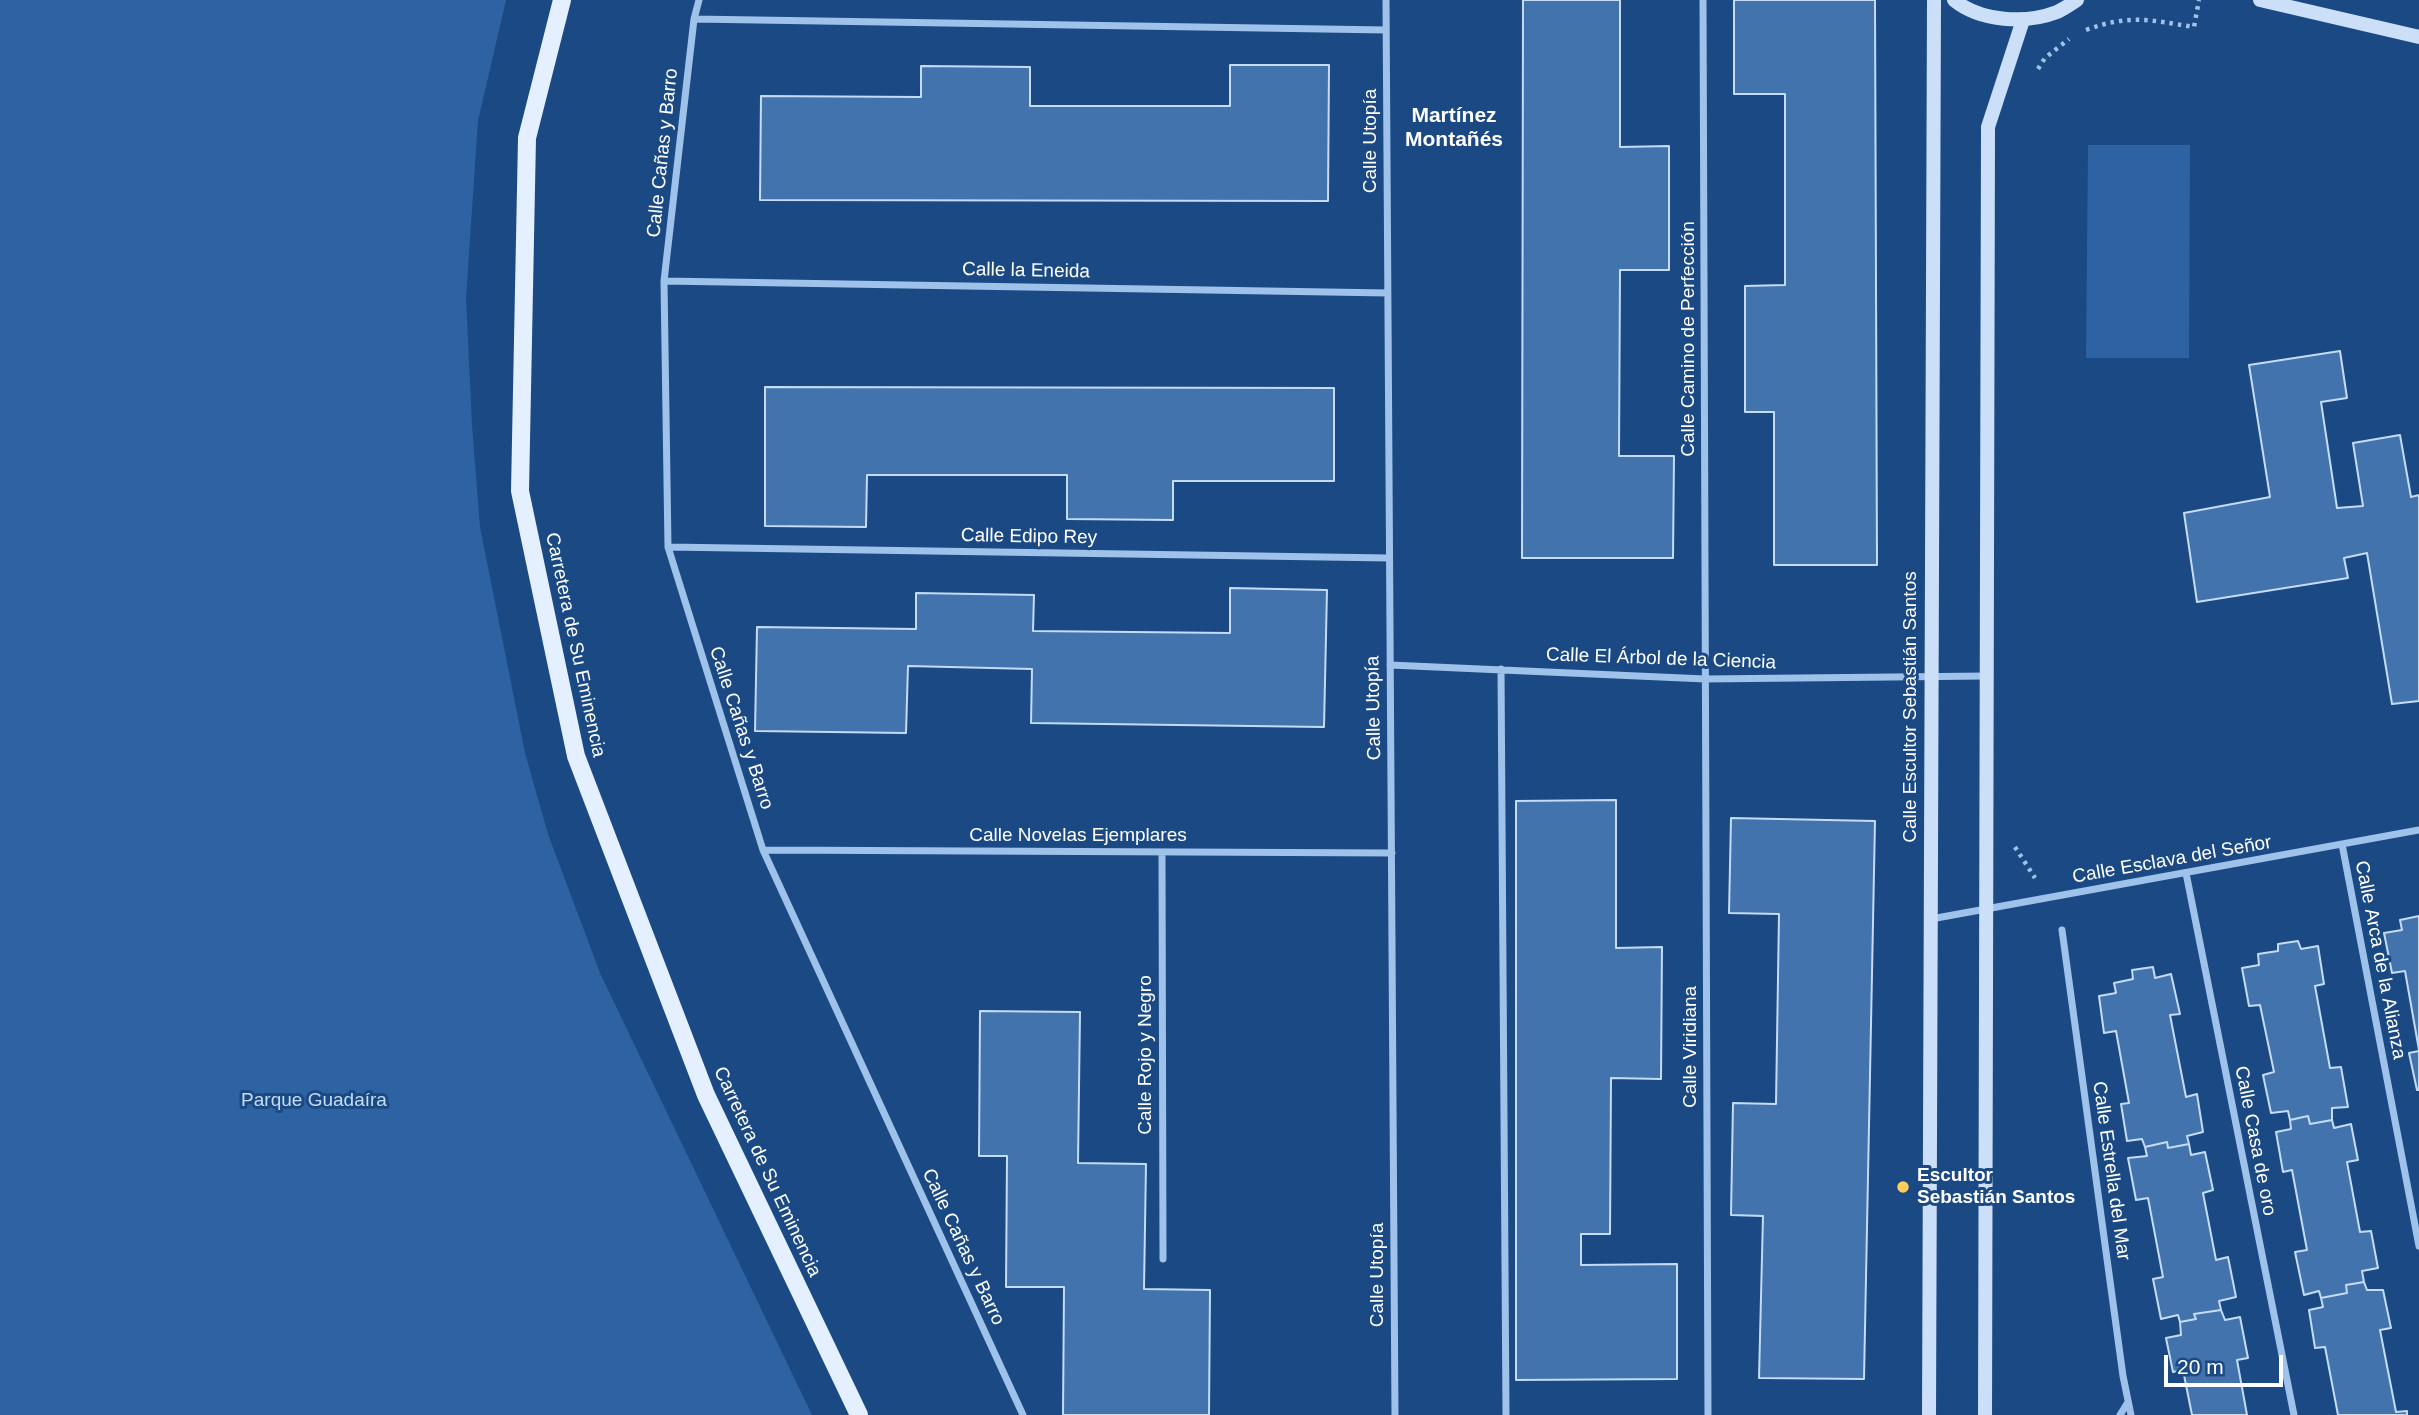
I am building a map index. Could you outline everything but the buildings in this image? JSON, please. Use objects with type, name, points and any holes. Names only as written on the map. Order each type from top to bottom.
[{"type":"main road","name":"Carretera de Su Eminencia","points":[[562,0],[527,138],[520,491],[576,756],[706,1095],[859,1415]]},
{"type":"street","name":"Calle Cañas y Barro","points":[[699,0],[694,19],[664,281],[668,547],[763,850],[1023,1415]]},
{"type":"street","name":"Calle Utopía","points":[[1386,0],[1395,1415]]},
{"type":"street","name":"Calle Camino de Perfección","points":[[1703,0],[1706,679]]},
{"type":"street","name":"Calle Escultor Sebastián Santos","points":[[1928,1415],[1934,0]]},
{"type":"street","points":[[1954,0],[1990,16],[2023,20],[2058,12],[2077,0]]},
{"type":"street","points":[[2260,0],[2419,37]]},
{"type":"street","points":[[694,19],[1386,30]]},
{"type":"street","points":[[1984,1415],[1987,127],[2023,20]]},
{"type":"street","name":"Calle la Eneida","points":[[664,281],[1388,293]]},
{"type":"street","name":"Calle Edipo Rey","points":[[668,547],[1389,558]]},
{"type":"street","name":"Calle El Árbol de la Ciencia","points":[[1390,664],[1706,679],[1986,676]]},
{"type":"street","points":[[1502,669],[1506,1415]]},
{"type":"street","name":"Calle Viridiana","points":[[1706,679],[1708,1415]]},
{"type":"street","name":"Calle Esclava del Señor","points":[[1930,919],[2419,830]]},
{"type":"street","name":"Calle Arca de la Alianza","points":[[2342,844],[2419,1246]]},
{"type":"street","name":"Calle Novelas Ejemplares","points":[[763,850],[1392,853]]},
{"type":"street","name":"Calle Rojo y Negro","points":[[1162,852],[1163,1259]]},
{"type":"street","name":"Calle Casa de oro","points":[[2186,873],[2294,1415]]},
{"type":"street","name":"Calle Estrella del Mar","points":[[2062,930],[2131,1415]]},
{"type":"street","points":[[2120,1415],[2128,1402]]},
{"type":"path","points":[[2084,31],[2105,23],[2138,18],[2194,27],[2199,0]]},
{"type":"path","points":[[2032,79],[2045,58],[2074,34]]},
{"type":"path","points":[[2015,834],[2015,847],[2035,875]]},
{"type":"green space","name":"Parque Guadaíra","points":[[0,0],[506,0],[478,121],[466,298],[480,527],[525,753],[548,834],[600,973],[812,1415],[0,1415]]},
{"type":"green space","points":[[2088,145],[2190,145],[2189,358],[2086,358]]},
{"type":"place","name":"Escultor Sebastián Santos","points":[[1903,1187]]},
{"type":"district","name":"Martínez Montañés","points":[[1454,128]]}]
